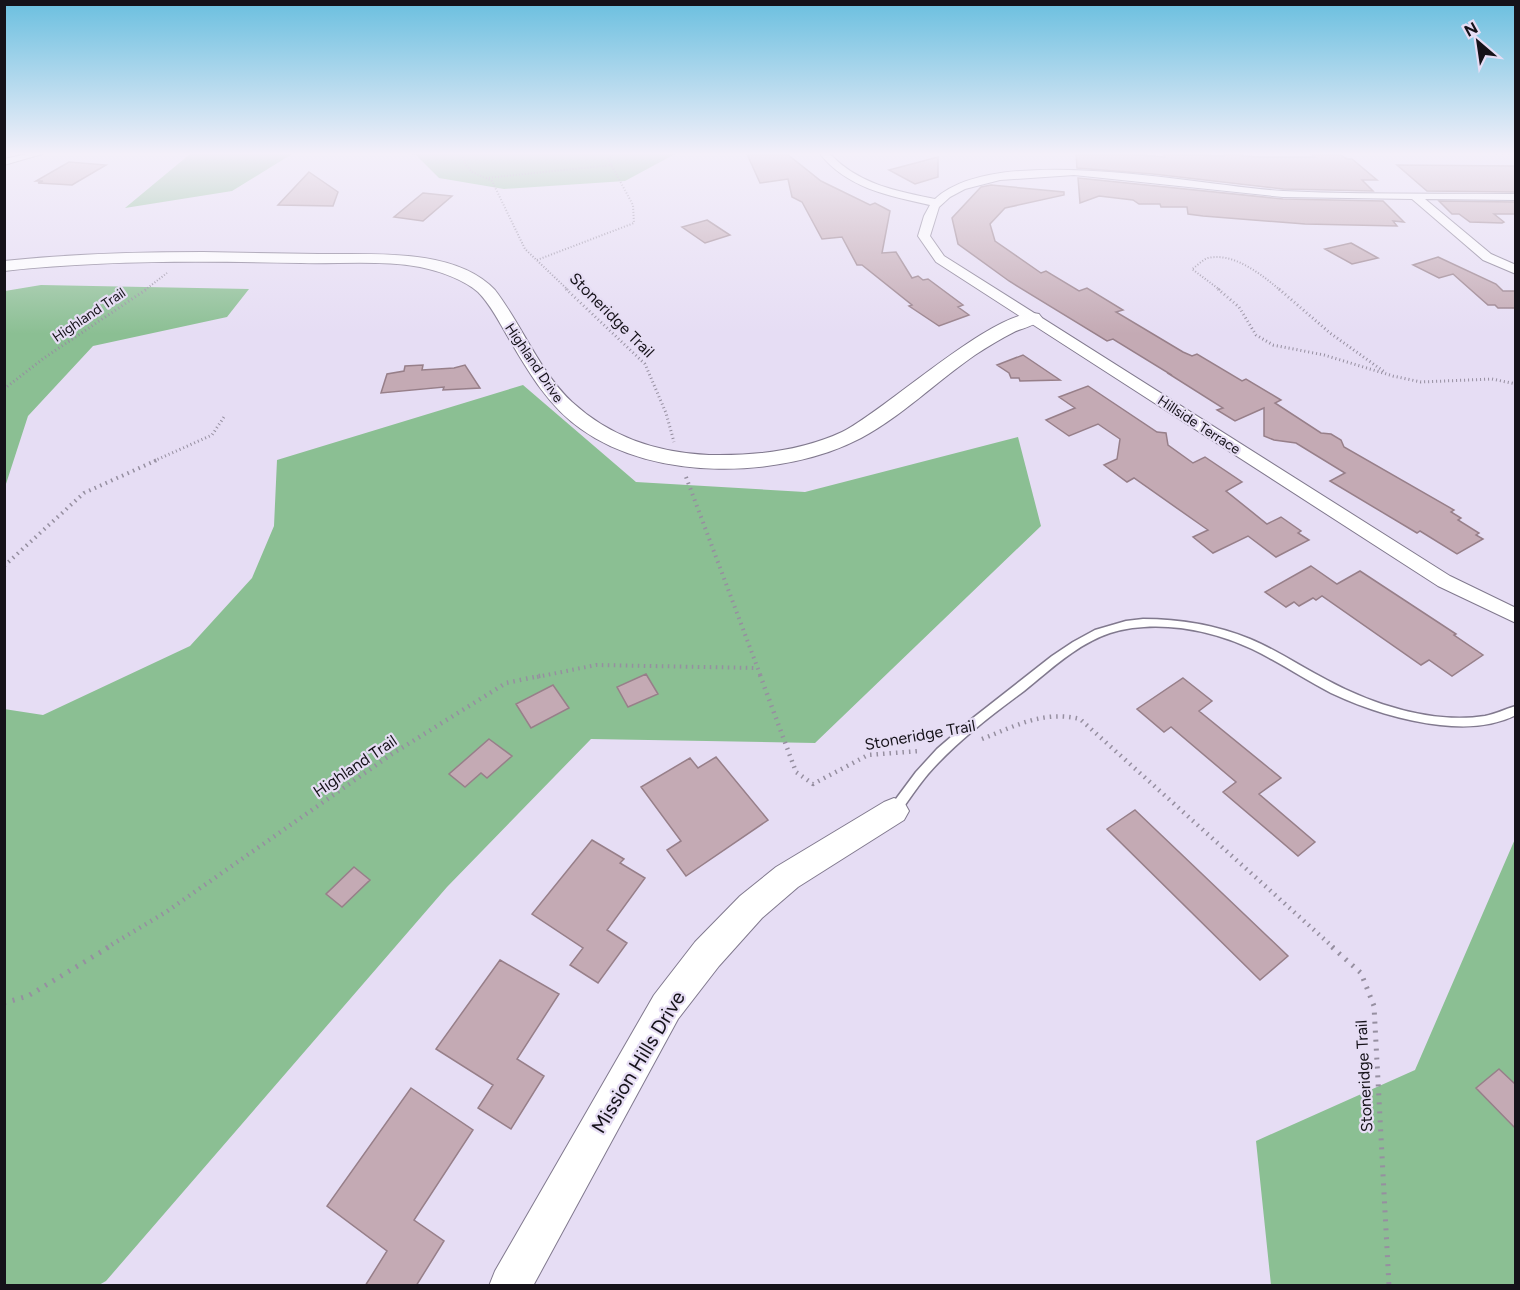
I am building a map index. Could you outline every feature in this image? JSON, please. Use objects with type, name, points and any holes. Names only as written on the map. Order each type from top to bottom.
[{"type":"street","name":"Hillside Terrace","points":[[930,214],[924,236],[940,259],[1444,581],[1515,616]]},
{"type":"street","points":[[1436,214],[1487,257],[1515,270]]},
{"type":"street","name":"Highland Drive","points":[[4,266],[91,258],[183,255],[407,261],[446,269],[484,287],[549,387],[564,406],[586,424],[617,442],[680,460],[739,463],[786,457],[831,445],[874,422],[992,335],[1033,318]]},
{"type":"street","name":"Mission Hills Drive","points":[[510,1286],[666,1007],[707,954],[751,908],[788,877],[894,811]]},
{"type":"lane","points":[[894,811],[928,766],[976,722],[1077,644],[1109,629],[1137,623],[1167,624],[1209,630],[1245,642],[1335,690],[1370,705],[1416,717],[1464,723],[1508,714],[1515,710]]},
{"type":"path","name":"Stoneridge Trail","points":[[508,214],[525,249],[645,364],[666,413],[680,460],[796,772],[813,783],[868,754],[905,754],[975,741],[1049,714],[1064,714],[1080,719],[1361,973],[1374,1006],[1389,1286]]},
{"type":"path","points":[[537,260],[634,223],[634,214]]},
{"type":"path","name":"Highland Trail","points":[[4,389],[26,370],[127,305],[166,274],[183,255]]},
{"type":"path","points":[[1386,373],[1351,351],[1307,315],[1279,287],[1253,270],[1233,260],[1212,257],[1198,261],[1192,269],[1236,303],[1249,329],[1262,340],[1280,347],[1310,352],[1386,373],[1419,382],[1446,383],[1470,378],[1504,379],[1515,384]]},
{"type":"path","points":[[4,566],[84,493],[212,435],[224,417]]},
{"type":"path","name":"Highland Trail","points":[[4,1003],[28,996],[166,912],[392,754],[506,683],[596,664],[757,668]]},
{"type":"green space","points":[[41,285],[249,289],[227,317],[93,346],[28,416],[5,487],[5,291]]},
{"type":"green space","points":[[523,385],[636,482],[805,492],[1018,437],[1041,526],[815,743],[591,739],[447,887],[106,1281],[99,1285],[5,1285],[4,709],[43,715],[190,646],[252,578],[274,526],[277,460]]},
{"type":"green space","points":[[1515,839],[1515,1285],[1271,1285],[1256,1141],[1415,1070]]},
{"type":"building","points":[[397,214],[431,214],[423,221],[394,217]]},
{"type":"building","points":[[809,214],[889,214],[882,253],[896,252],[912,278],[918,276],[923,280],[928,279],[963,305],[958,307],[969,315],[939,326],[909,306],[912,305],[862,265],[857,265],[842,237],[822,239]]},
{"type":"building","points":[[956,214],[999,214],[990,224],[995,241],[1041,273],[1046,271],[1079,291],[1087,288],[1123,310],[1116,312],[1183,352],[1192,356],[1197,354],[1242,381],[1246,379],[1281,400],[1275,403],[1321,433],[1331,434],[1341,440],[1344,447],[1454,510],[1451,512],[1461,518],[1458,520],[1479,533],[1476,535],[1483,539],[1457,554],[1330,481],[1345,473],[1296,443],[1264,436],[1264,408],[1235,421],[1217,410],[1223,408],[1170,374],[1113,339],[1107,341],[1009,281],[958,244],[952,218]]},
{"type":"building","points":[[1190,214],[1396,214],[1404,222],[1393,221],[1397,226],[1305,224]]},
{"type":"building","points":[[1459,214],[1494,214],[1504,222],[1502,223],[1470,222]]},
{"type":"building","points":[[707,220],[730,235],[705,243],[682,227]]},
{"type":"building","points":[[1351,243],[1378,258],[1352,264],[1325,249]]},
{"type":"building","points":[[1438,257],[1496,284],[1503,291],[1515,291],[1515,308],[1498,308],[1495,305],[1488,305],[1453,274],[1439,278],[1413,265]]},
{"type":"building","points":[[1023,355],[1060,380],[1020,381],[1019,378],[1011,378],[1009,373],[997,365]]},
{"type":"building","points":[[423,365],[422,370],[465,365],[480,388],[443,390],[444,387],[381,393],[387,374],[404,371],[405,366]]},
{"type":"building","points":[[1088,386],[1157,432],[1166,433],[1168,445],[1193,463],[1205,457],[1242,482],[1226,491],[1267,524],[1281,517],[1301,531],[1298,533],[1309,540],[1276,557],[1248,536],[1213,553],[1193,537],[1208,530],[1134,478],[1127,482],[1104,465],[1117,459],[1120,439],[1098,424],[1069,436],[1046,420],[1075,408],[1059,397]]},
{"type":"building","points":[[1311,566],[1337,584],[1360,571],[1456,634],[1454,635],[1483,655],[1452,676],[1429,660],[1421,665],[1322,596],[1299,606],[1294,602],[1286,607],[1265,592]]},
{"type":"building","points":[[646,674],[658,694],[628,707],[617,687]]},
{"type":"building","points":[[1183,678],[1212,701],[1199,711],[1281,778],[1259,794],[1315,842],[1298,856],[1223,792],[1236,782],[1171,727],[1164,732],[1137,709]]},
{"type":"building","points":[[553,685],[569,708],[531,728],[516,704]]},
{"type":"building","points":[[489,739],[512,756],[487,778],[481,773],[465,787],[449,774]]},
{"type":"building","points":[[716,757],[768,820],[686,876],[667,850],[681,841],[641,787],[690,758],[698,768]]},
{"type":"building","points":[[1135,810],[1288,956],[1260,980],[1107,829]]},
{"type":"building","points":[[592,840],[624,859],[620,863],[645,878],[607,930],[627,943],[598,983],[570,965],[583,948],[532,914]]},
{"type":"building","points":[[354,867],[370,880],[342,907],[326,894]]},
{"type":"building","points":[[500,960],[559,994],[517,1059],[544,1076],[511,1129],[478,1108],[493,1085],[436,1049]]},
{"type":"building","points":[[1499,1069],[1515,1084],[1515,1128],[1476,1088]]},
{"type":"building","points":[[411,1088],[473,1130],[414,1220],[444,1241],[416,1286],[365,1286],[387,1251],[327,1206]]}]
